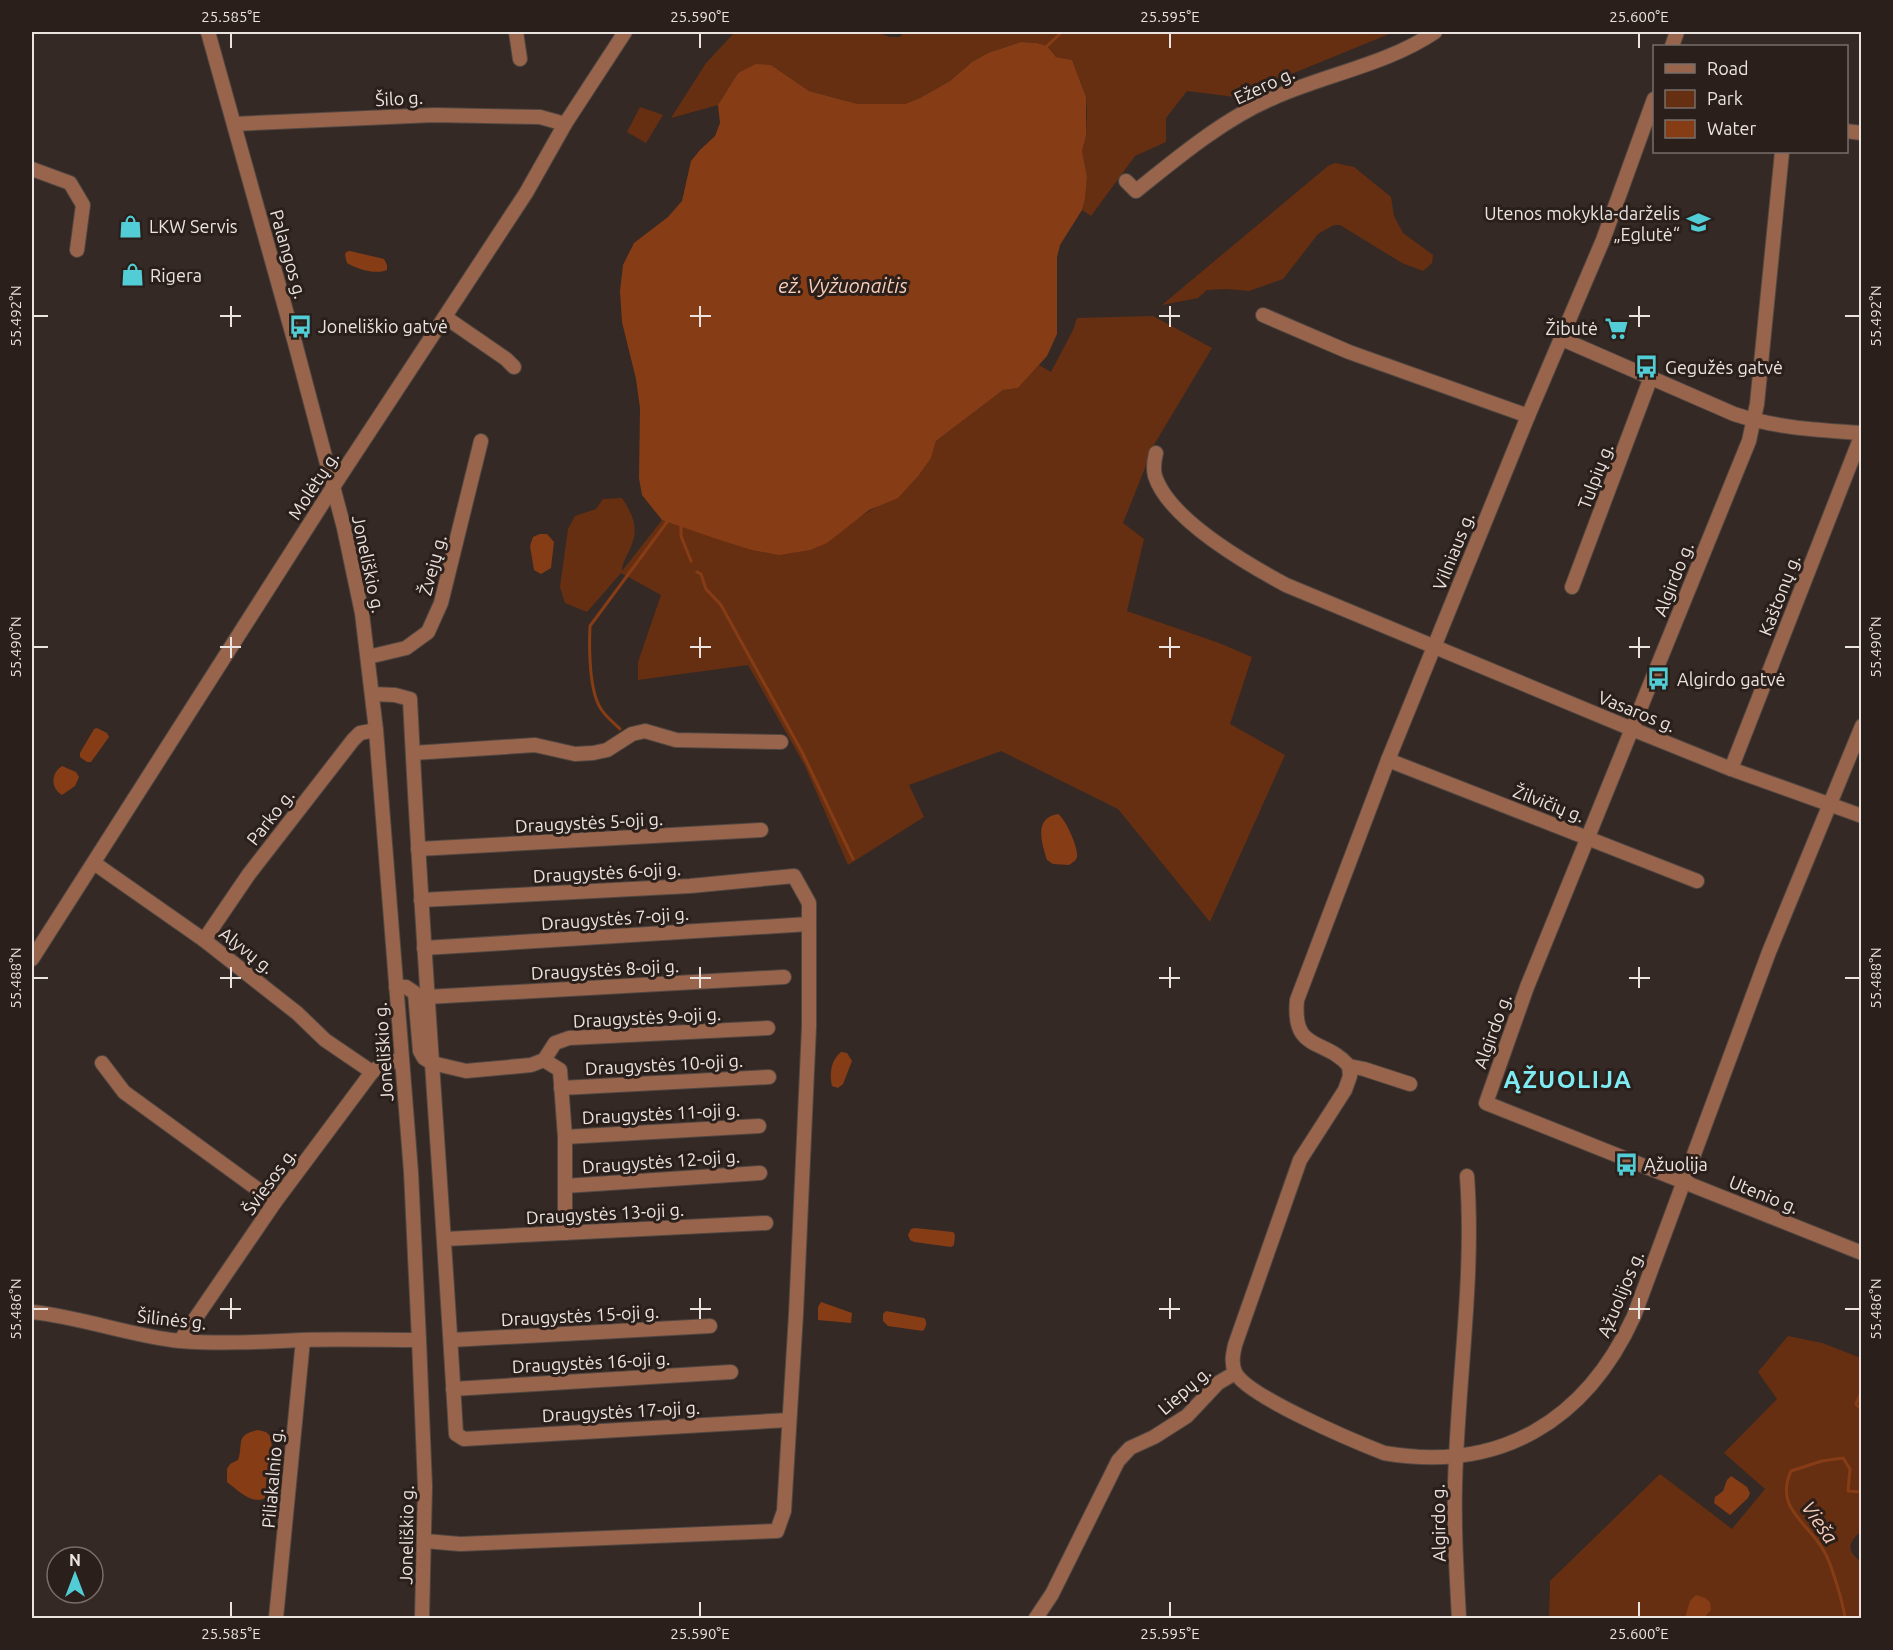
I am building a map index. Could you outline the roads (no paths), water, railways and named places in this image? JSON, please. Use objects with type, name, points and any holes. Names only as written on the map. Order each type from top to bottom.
[{"type":"street","name":"Palangos g.","points":[[208,32],[333,487]]},
{"type":"street","points":[[516,32],[520,59]]},
{"type":"street","name":"Molėtų g.","points":[[32,959],[333,487],[526,192],[565,124],[625,32]]},
{"type":"street","name":"Ežero g.","points":[[1126,181],[1136,191],[1174,160],[1227,123],[1266,100],[1395,52],[1435,32]]},
{"type":"street","name":"Vilniaus g.","points":[[1349,1066],[1344,1060],[1304,1037],[1296,1020],[1300,988],[1434,646],[1603,240],[1653,102]]},
{"type":"street","name":"Šilo g.","points":[[234,124],[434,115],[540,117],[565,124]]},
{"type":"street","name":"Algirdo g.","points":[[1486,1103],[1527,987],[1749,441],[1754,421],[1782,153]]},
{"type":"street","points":[[32,169],[70,183],[83,205],[77,250]]},
{"type":"street","points":[[1263,315],[1349,352],[1528,416]]},
{"type":"street","points":[[445,317],[506,358],[514,367]]},
{"type":"street","points":[[1562,339],[1754,421],[1777,426],[1862,433]]},
{"type":"street","name":"Tulpių g.","points":[[1572,587],[1651,377]]},
{"type":"street","name":"Kaštonų g.","points":[[1731,769],[1862,433]]},
{"type":"street","name":"Žvejų g.","points":[[368,657],[406,648],[428,632],[441,603],[481,441]]},
{"type":"street","name":"Vasaros g.","points":[[1156,453],[1153,465],[1155,476],[1181,514],[1248,564],[1286,585],[1731,769],[1862,816]]},
{"type":"street","name":"Joneliškio g.","points":[[333,487],[355,578],[368,657],[376,730],[411,1172],[425,1486],[422,1618]]},
{"type":"street","points":[[372,694],[395,695],[410,699],[424,948],[421,995],[432,1063],[453,1389]]},
{"type":"street","points":[[1828,805],[1862,726]]},
{"type":"street","name":"Parko g.","points":[[204,940],[249,874],[352,740],[360,733],[376,730]]},
{"type":"street","points":[[413,753],[535,744],[575,754],[593,753],[607,750],[632,734],[645,731],[676,740],[781,742]]},
{"type":"street","name":"Žilvičių g.","points":[[1388,760],[1697,881]]},
{"type":"street","name":"Ąžuolijos g.","points":[[1235,1373],[1259,1394],[1306,1418],[1377,1450],[1398,1455],[1456,1457],[1484,1452],[1509,1445],[1546,1425],[1563,1412],[1604,1368],[1623,1339],[1634,1316],[1769,952],[1828,805]]},
{"type":"street","name":"Draugystės 5-oji g.","points":[[418,849],[761,830]]},
{"type":"street","name":"Alyvų g.","points":[[94,863],[204,940],[297,1013],[325,1040],[372,1072]]},
{"type":"street","name":"Draugystės 6-oji g.","points":[[421,900],[690,886],[794,876],[809,903],[809,924]]},
{"type":"street","points":[[425,1541],[460,1544],[777,1531],[784,1511],[796,1314],[809,1039],[809,924]]},
{"type":"street","name":"Draugystės 7-oji g.","points":[[424,948],[809,924]]},
{"type":"street","name":"Draugystės 8-oji g.","points":[[421,995],[784,977]]},
{"type":"street","points":[[396,987],[406,987],[421,995]]},
{"type":"street","name":"Draugystės 9-oji g.","points":[[544,1060],[555,1042],[569,1038],[768,1028]]},
{"type":"street","name":"Šviesos g.","points":[[180,1341],[275,1202],[372,1072],[384,1063],[401,1060]]},
{"type":"street","points":[[432,1063],[465,1071],[531,1065],[544,1060],[560,1070],[565,1137],[565,1233]]},
{"type":"street","points":[[102,1063],[124,1092],[275,1202]]},
{"type":"street","points":[[1349,1066],[1410,1084]]},
{"type":"street","name":"Liepų g.","points":[[1036,1618],[1052,1594],[1118,1461],[1130,1448],[1154,1437],[1187,1416],[1218,1383],[1235,1373],[1232,1363],[1235,1345],[1300,1160],[1345,1090],[1350,1076],[1349,1066]]},
{"type":"street","name":"Draugystės 10-oji g.","points":[[561,1088],[769,1077]]},
{"type":"street","name":"Utenio g.","points":[[1486,1103],[1684,1180],[1862,1253]]},
{"type":"street","name":"Draugystės 11-oji g.","points":[[565,1137],[759,1126]]},
{"type":"street","name":"Draugystės 12-oji g.","points":[[565,1186],[760,1173]]},
{"type":"street","name":"Algirdo g.","points":[[1459,1618],[1455,1514],[1456,1457],[1468,1267],[1467,1176]]},
{"type":"street","name":"Draugystės 13-oji g.","points":[[445,1239],[766,1223]]},
{"type":"street","name":"Šilinės g.","points":[[32,1312],[180,1341],[254,1343],[303,1340],[419,1340]]},
{"type":"street","name":"Draugystės 15-oji g.","points":[[451,1340],[710,1326]]},
{"type":"street","name":"Piliakalnio g.","points":[[276,1618],[303,1340]]},
{"type":"street","name":"Draugystės 16-oji g.","points":[[453,1389],[731,1372]]},
{"type":"street","name":"Draugystės 17-oji g.","points":[[453,1389],[456,1434],[464,1438],[789,1420]]},
{"type":"water","name":"ež. Vyžuonaitis","points":[[1021,42],[1047,46],[1056,57],[1072,60],[1086,97],[1086,136],[1082,151],[1087,177],[1085,199],[1082,210],[1060,245],[1057,257],[1057,334],[1047,356],[1018,388],[1003,390],[936,441],[931,458],[898,498],[869,510],[827,543],[810,550],[779,555],[752,550],[662,520],[642,495],[639,478],[640,408],[636,379],[622,322],[620,291],[623,265],[634,243],[668,217],[682,201],[691,161],[715,136],[720,123],[718,105],[738,73],[756,64],[771,65],[809,91],[858,104],[905,104],[950,81],[972,62],[988,53]]},
{"type":"water","points":[[350,251],[384,259],[387,270],[372,272],[347,263],[345,255]]},
{"type":"water","points":[[547,534],[554,542],[551,568],[541,574],[534,570],[530,546],[533,537]]},
{"type":"water","points":[[97,728],[107,733],[109,737],[91,762],[87,762],[80,757],[80,753],[94,729]]},
{"type":"water","points":[[62,766],[76,772],[79,777],[75,786],[62,795],[55,788],[53,780],[56,772]]},
{"type":"water","points":[[1058,814],[1073,838],[1076,850],[1077,858],[1069,865],[1053,864],[1047,860],[1043,846],[1042,826],[1050,816]]},
{"type":"water","points":[[841,1052],[847,1053],[852,1061],[843,1084],[838,1088],[832,1086],[831,1072],[835,1059]]},
{"type":"water","points":[[911,1229],[953,1232],[954,1245],[951,1247],[914,1242],[908,1235]]},
{"type":"water","points":[[821,1302],[852,1313],[851,1323],[818,1320],[818,1307]]},
{"type":"water","points":[[886,1311],[924,1318],[926,1326],[923,1331],[888,1326],[883,1321],[883,1314]]},
{"type":"water","points":[[258,1430],[266,1432],[271,1437],[272,1449],[268,1474],[269,1496],[258,1500],[247,1497],[227,1482],[227,1469],[230,1464],[238,1460],[243,1437]]},
{"type":"water","points":[[1731,1476],[1747,1487],[1750,1493],[1748,1498],[1730,1515],[1714,1503],[1715,1497],[1723,1491]]},
{"type":"water","points":[[1696,1595],[1710,1602],[1711,1610],[1704,1618],[1685,1618],[1690,1601]]},
{"type":"waterway","points":[[1047,46],[1062,32]]},
{"type":"waterway","points":[[620,729],[603,712],[594,692],[590,657],[590,626],[667,522]]},
{"type":"waterway","points":[[681,525],[681,536],[691,561]]},
{"type":"waterway","points":[[697,572],[701,574],[706,589],[721,605],[802,752],[853,859]]},
{"type":"waterway","name":"Vieša","points":[[1862,1391],[1856,1404],[1862,1410]]},
{"type":"waterway","name":"Vieša","points":[[1845,1618],[1837,1584],[1827,1557],[1790,1505],[1787,1484],[1791,1471],[1822,1461],[1843,1458],[1850,1469],[1848,1491],[1862,1492]]},
{"type":"place","name":"Utenos mokykla-darželis „Eglutė“","points":[[1698,223]]},
{"type":"place","name":"LKW Servis","points":[[131,226]]},
{"type":"place","name":"Rigera","points":[[132,275]]},
{"type":"place","name":"Joneliškio gatvė","points":[[300,326]]},
{"type":"place","name":"Žibutė","points":[[1616,328]]},
{"type":"place","name":"Gegužės gatvė","points":[[1647,367]]},
{"type":"place","name":"Algirdo gatvė","points":[[1659,679]]},
{"type":"place","name":"Ąžuolija","points":[[1626,1164]]},
{"type":"district","name":"ĄŽUOLIJA","points":[[1568,1079]]}]
